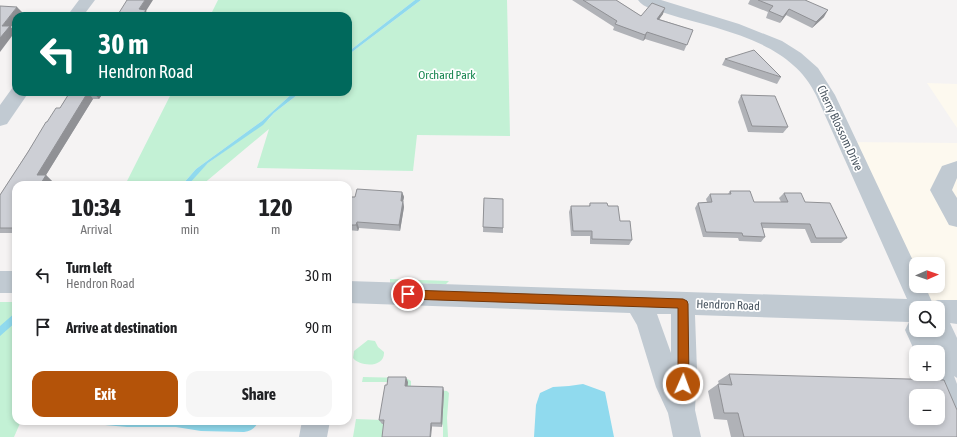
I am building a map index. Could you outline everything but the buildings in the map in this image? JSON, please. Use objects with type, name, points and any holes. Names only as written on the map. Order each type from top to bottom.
[{"type":"street","points":[[78,12],[87,0]]},
{"type":"street","name":"Cherry Blossom Drive","points":[[646,0],[672,10],[758,36],[787,51],[812,73],[827,98],[909,301]]},
{"type":"street","points":[[0,119],[17,96]]},
{"type":"street","points":[[957,169],[949,172],[941,190],[957,218]]},
{"type":"street","points":[[0,282],[12,282]]},
{"type":"street","name":"Hendron Road","points":[[352,292],[683,304],[909,317]]},
{"type":"street","points":[[637,302],[648,320],[669,387],[681,410],[687,437]]},
{"type":"street","points":[[681,410],[684,371],[683,304]]},
{"type":"street","points":[[945,311],[957,312]]},
{"type":"street","points":[[943,337],[957,365]]},
{"type":"street","points":[[942,381],[957,413]]},
{"type":"street","points":[[313,437],[315,425]]},
{"type":"shaded area","points":[[927,83],[957,84],[957,128]]},
{"type":"shaded area","points":[[847,142],[957,143],[957,301],[909,300]]},
{"type":"green space","points":[[218,0],[415,0],[352,49],[352,12],[212,12]]},
{"type":"green space","name":"Orchard Park","points":[[421,0],[507,0],[510,136],[417,135],[413,171],[257,168],[269,129],[207,181],[191,181],[208,163],[269,119],[274,113],[296,96],[352,96],[352,52]]},
{"type":"green space","points":[[170,96],[290,96],[262,121],[196,169],[186,181],[127,181]]},
{"type":"green space","points":[[390,279],[449,281],[446,284],[390,283]]},
{"type":"green space","points":[[0,302],[12,302],[12,425],[19,425],[14,437],[0,437]]},
{"type":"green space","points":[[368,340],[375,341],[378,347],[384,352],[381,361],[366,364],[356,361],[353,358],[354,351]]},
{"type":"green space","points":[[363,377],[406,378],[411,381],[412,388],[447,391],[449,393],[447,418],[448,437],[443,437],[443,425],[407,391],[407,382],[362,382]]},
{"type":"green space","points":[[356,419],[382,420],[387,424],[385,437],[353,437]]},
{"type":"water","points":[[415,0],[421,0],[352,52],[352,49]]},
{"type":"water","points":[[290,96],[296,96],[274,113],[263,125],[208,163],[192,181],[186,181],[196,169],[262,121]]},
{"type":"water","points":[[12,316],[12,326],[0,336],[0,326]]},
{"type":"water","points":[[583,384],[605,392],[614,437],[534,437],[536,405],[540,393],[553,387]]},
{"type":"water","points":[[105,425],[256,425],[253,429],[244,432],[201,431],[176,427],[127,427]]},
{"type":"route","points":[[408,294],[683,304],[683,384]]}]
